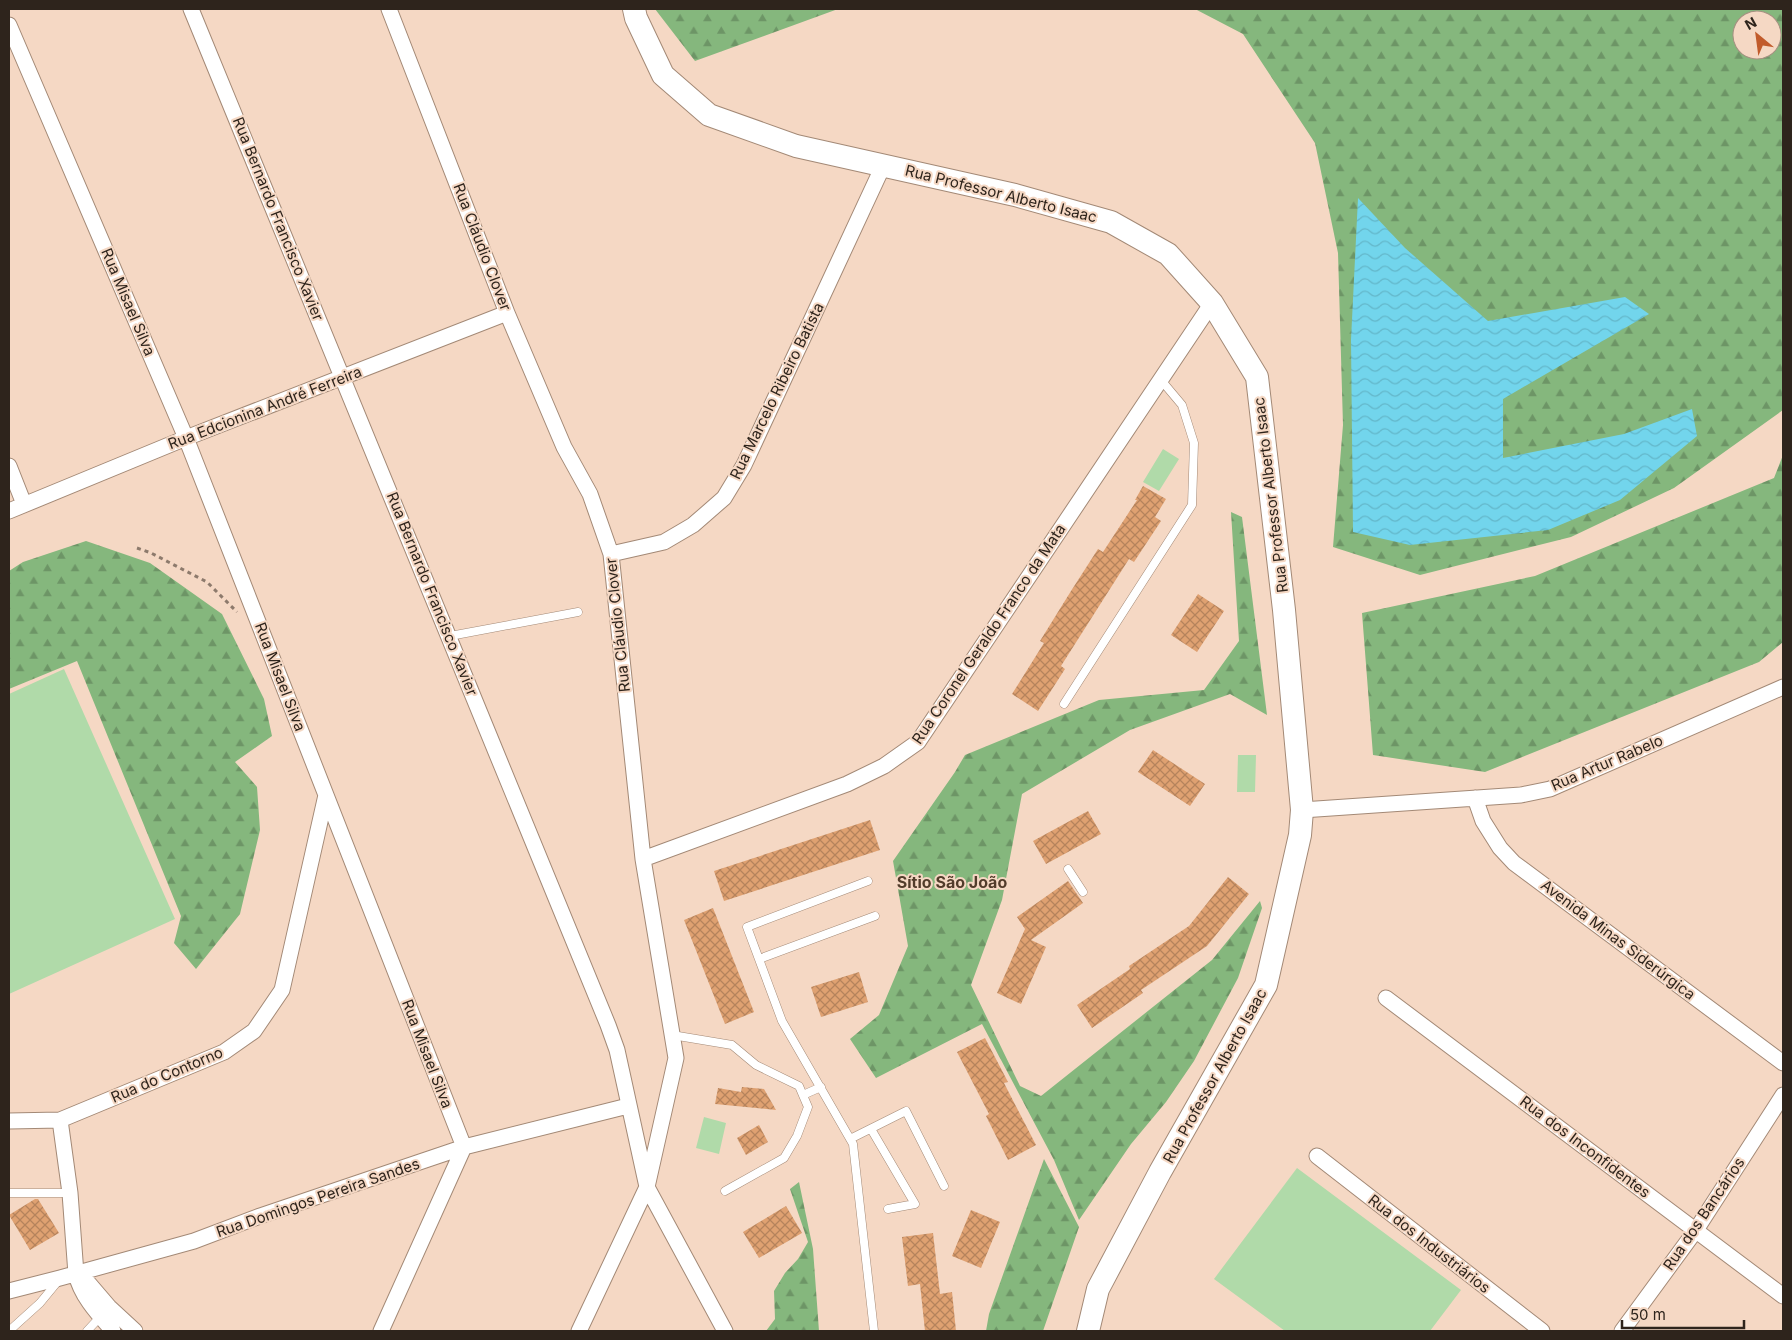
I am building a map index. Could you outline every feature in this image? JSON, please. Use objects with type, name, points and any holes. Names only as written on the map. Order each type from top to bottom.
[{"type":"main road","name":"Rua Professor Alberto Isaac","points":[[634,9],[636,18],[663,74],[709,115],[796,146],[1015,195],[1111,222],[1168,254],[1212,303],[1257,377],[1284,610],[1302,810],[1300,836],[1266,985],[1160,1172],[1098,1289],[1088,1331]]},
{"type":"street","name":"Rua Bernardo Francisco Xavier","points":[[191,9],[450,636],[608,1025],[617,1050],[647,1187],[725,1331]]},
{"type":"street","name":"Rua Cláudio Clover","points":[[389,9],[507,313],[564,447],[590,494],[611,554],[643,859],[676,1058],[647,1187],[579,1331]]},
{"type":"street","name":"Rua Misael Silva","points":[[9,25],[186,438],[464,1148]]},
{"type":"street","name":"Rua Marcelo Ribeiro Batista","points":[[611,554],[664,542],[693,524],[724,498],[744,465],[884,166]]},
{"type":"street","name":"Rua Coronel Geraldo Franco da Mata","points":[[643,859],[847,784],[884,766],[918,742],[1212,303]]},
{"type":"street","name":"Rua Edcionina André Ferreira","points":[[24,504],[186,438],[507,313]]},
{"type":"street","points":[[9,466],[24,504],[9,511]]},
{"type":"street","name":"Rua Artur Rabelo","points":[[1302,810],[1521,795],[1550,789],[1783,687]]},
{"type":"street","name":"Rua do Contorno","points":[[9,1121],[60,1120],[224,1052],[254,1031],[282,990],[326,795]]},
{"type":"street","name":"Avenida Minas Siderúrgica","points":[[1475,798],[1483,821],[1500,848],[1514,863],[1783,1062]]},
{"type":"street","name":"Rua dos Inconfidentes","points":[[1386,998],[1783,1296]]},
{"type":"street","name":"Rua dos Bancários","points":[[1622,1331],[1696,1230],[1783,1095]]},
{"type":"street","name":"Rua Domingos Pereira Sandes","points":[[9,1291],[194,1241],[260,1216],[464,1148],[628,1106]]},
{"type":"street","points":[[60,1120],[70,1194],[76,1274],[85,1279],[105,1312],[113,1331]]},
{"type":"street","points":[[381,1331],[464,1148]]},
{"type":"street","name":"Rua dos Industriários","points":[[1317,1156],[1542,1331]]},
{"type":"street","points":[[105,1312],[135,1331]]},
{"type":"lane","points":[[1064,704],[1192,504],[1194,443],[1182,405],[1161,380]]},
{"type":"lane","points":[[450,636],[578,612]]},
{"type":"lane","points":[[1068,869],[1083,892]]},
{"type":"lane","points":[[868,882],[747,927],[782,1021],[854,1144],[874,1331]]},
{"type":"lane","points":[[759,960],[875,916]]},
{"type":"lane","points":[[672,1035],[732,1045],[756,1065],[799,1086],[808,1107],[797,1136],[784,1158],[725,1191]]},
{"type":"lane","points":[[803,1096],[820,1087]]},
{"type":"lane","points":[[850,1139],[906,1111],[944,1186]]},
{"type":"lane","points":[[872,1128],[915,1204],[888,1209]]},
{"type":"lane","points":[[9,1193],[70,1194]]},
{"type":"lane","points":[[9,1331],[40,1302],[60,1278]]},
{"type":"lane","points":[[87,1331],[105,1312]]},
{"type":"path","points":[[137,548],[151,552],[207,582],[239,614]]},
{"type":"green space","points":[[655,9],[838,9],[695,61]]},
{"type":"green space","points":[[1195,9],[1783,9],[1783,410],[1674,488],[1571,537],[1420,575],[1333,547],[1343,425],[1338,253],[1315,143],[1243,34]]},
{"type":"green space","points":[[1163,449],[1179,459],[1159,491],[1143,482]]},
{"type":"green space","points":[[1783,455],[1783,642],[1759,662],[1485,772],[1373,755],[1362,613],[1535,576],[1774,478]]},
{"type":"green space","points":[[1231,512],[1242,517],[1267,715],[1230,694],[1130,730],[1022,794],[1002,900],[971,985],[1020,1086],[1041,1096],[1212,960],[1260,901],[1262,908],[1238,978],[1194,1061],[1166,1102],[1131,1144],[1079,1220],[1054,1160],[982,1024],[876,1078],[850,1039],[879,1015],[908,946],[893,861],[965,755],[1099,700],[1204,690],[1239,641]]},
{"type":"green space","points":[[86,541],[150,563],[222,614],[264,699],[272,736],[235,762],[257,787],[260,830],[240,914],[196,969],[174,943],[181,916],[77,661],[9,689],[9,571],[23,562]]},
{"type":"green space","points":[[64,669],[175,919],[9,994],[9,694]]},
{"type":"green space","points":[[1238,755],[1256,755],[1255,792],[1237,792]]},
{"type":"green space","points":[[704,1117],[726,1123],[719,1154],[696,1148]]},
{"type":"green space","points":[[1044,1159],[1079,1227],[1043,1331],[986,1331],[989,1314]]},
{"type":"green space","points":[[1297,1168],[1461,1290],[1430,1331],[1285,1331],[1214,1279]]},
{"type":"green space","points":[[799,1182],[813,1249],[819,1331],[766,1331],[775,1319],[774,1291],[808,1242],[790,1189]]},
{"type":"water","points":[[1358,198],[1405,248],[1488,321],[1625,297],[1649,314],[1503,399],[1503,458],[1624,434],[1692,409],[1697,436],[1620,500],[1548,530],[1410,545],[1353,532],[1351,340]]},
{"type":"building","points":[[1143,486],[1166,499],[1155,517],[1161,521],[1134,562],[1129,559],[1061,666],[1065,669],[1038,711],[1012,694],[1044,643],[1040,641],[1071,591],[1098,549],[1103,552],[1137,500],[1135,500]]},
{"type":"building","points":[[1198,594],[1224,611],[1197,652],[1171,635]]},
{"type":"building","points":[[1153,750],[1205,784],[1190,806],[1138,772]]},
{"type":"building","points":[[1088,811],[1101,834],[1046,864],[1033,841]]},
{"type":"building","points":[[870,820],[880,850],[724,901],[714,871]]},
{"type":"building","points":[[1228,877],[1249,894],[1207,946],[1141,990],[1143,993],[1092,1028],[1077,1005],[1130,969],[1129,966],[1189,926]]},
{"type":"building","points":[[1068,881],[1083,903],[1031,940],[1046,947],[1021,1004],[997,993],[1025,929],[1017,917]]},
{"type":"building","points":[[713,908],[754,1012],[725,1024],[684,920]]},
{"type":"building","points":[[859,972],[868,1002],[821,1017],[811,987]]},
{"type":"building","points":[[985,1038],[1008,1082],[1004,1083],[1036,1145],[1008,1160],[986,1116],[989,1114],[957,1052]]},
{"type":"building","points":[[742,1087],[764,1089],[776,1110],[715,1104],[718,1088],[741,1092]]},
{"type":"building","points":[[759,1125],[768,1142],[746,1155],[737,1138]]},
{"type":"building","points":[[38,1199],[59,1233],[30,1250],[9,1215]]},
{"type":"building","points":[[786,1206],[802,1233],[759,1258],[743,1232]]},
{"type":"building","points":[[971,1210],[1000,1222],[981,1268],[952,1256]]},
{"type":"building","points":[[933,1233],[940,1294],[952,1292],[956,1331],[925,1331],[920,1284],[908,1286],[902,1237]]},
{"type":"district","name":"Sítio São João","points":[[952,882]]}]
